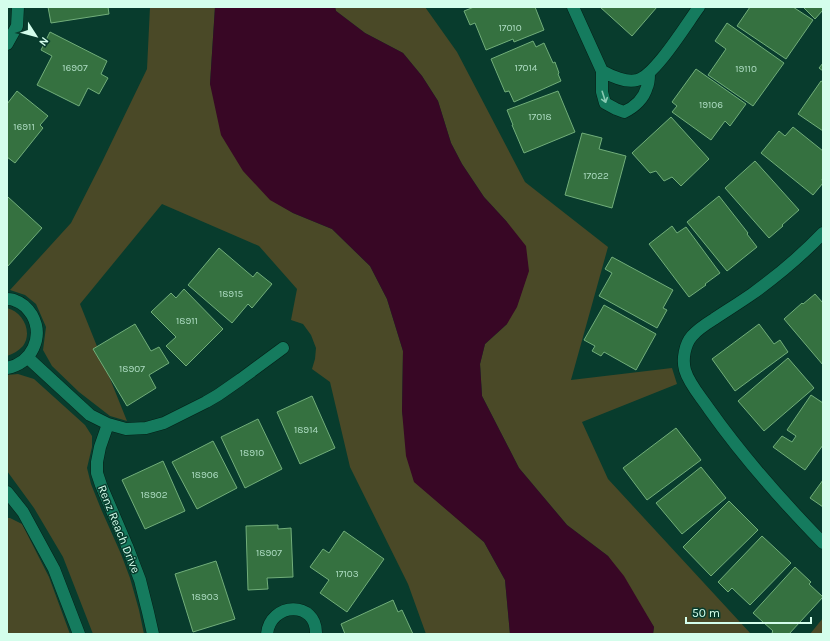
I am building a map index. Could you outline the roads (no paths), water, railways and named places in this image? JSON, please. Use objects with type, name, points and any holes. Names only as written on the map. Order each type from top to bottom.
[{"type":"street","points":[[7,44],[17,26],[18,7]]},
{"type":"street","points":[[574,7],[602,71],[602,92],[605,103],[624,112],[632,108],[639,102],[647,87],[649,74]]},
{"type":"street","points":[[602,71],[614,78],[627,80],[637,80],[649,74],[666,54],[699,7]]},
{"type":"street","points":[[823,233],[788,266],[752,294],[700,328],[691,336],[686,346],[684,356],[685,370],[691,383],[722,427],[755,469],[794,514],[823,543]]},
{"type":"street","points":[[7,299],[17,301],[29,310],[36,322],[37,337],[32,351],[27,357],[22,362],[7,368]]},
{"type":"street","points":[[27,357],[90,414],[108,424],[126,429],[146,428],[164,423],[218,395],[283,348]]},
{"type":"street","name":"Renz Reach Drive","points":[[108,424],[100,447],[97,462],[98,473],[101,485],[140,580],[153,634]]},
{"type":"street","points":[[8,496],[23,512],[54,569],[79,634]]},
{"type":"street","points":[[267,634],[272,620],[279,612],[290,609],[299,609],[307,613],[312,618],[316,627],[316,634]]}]
